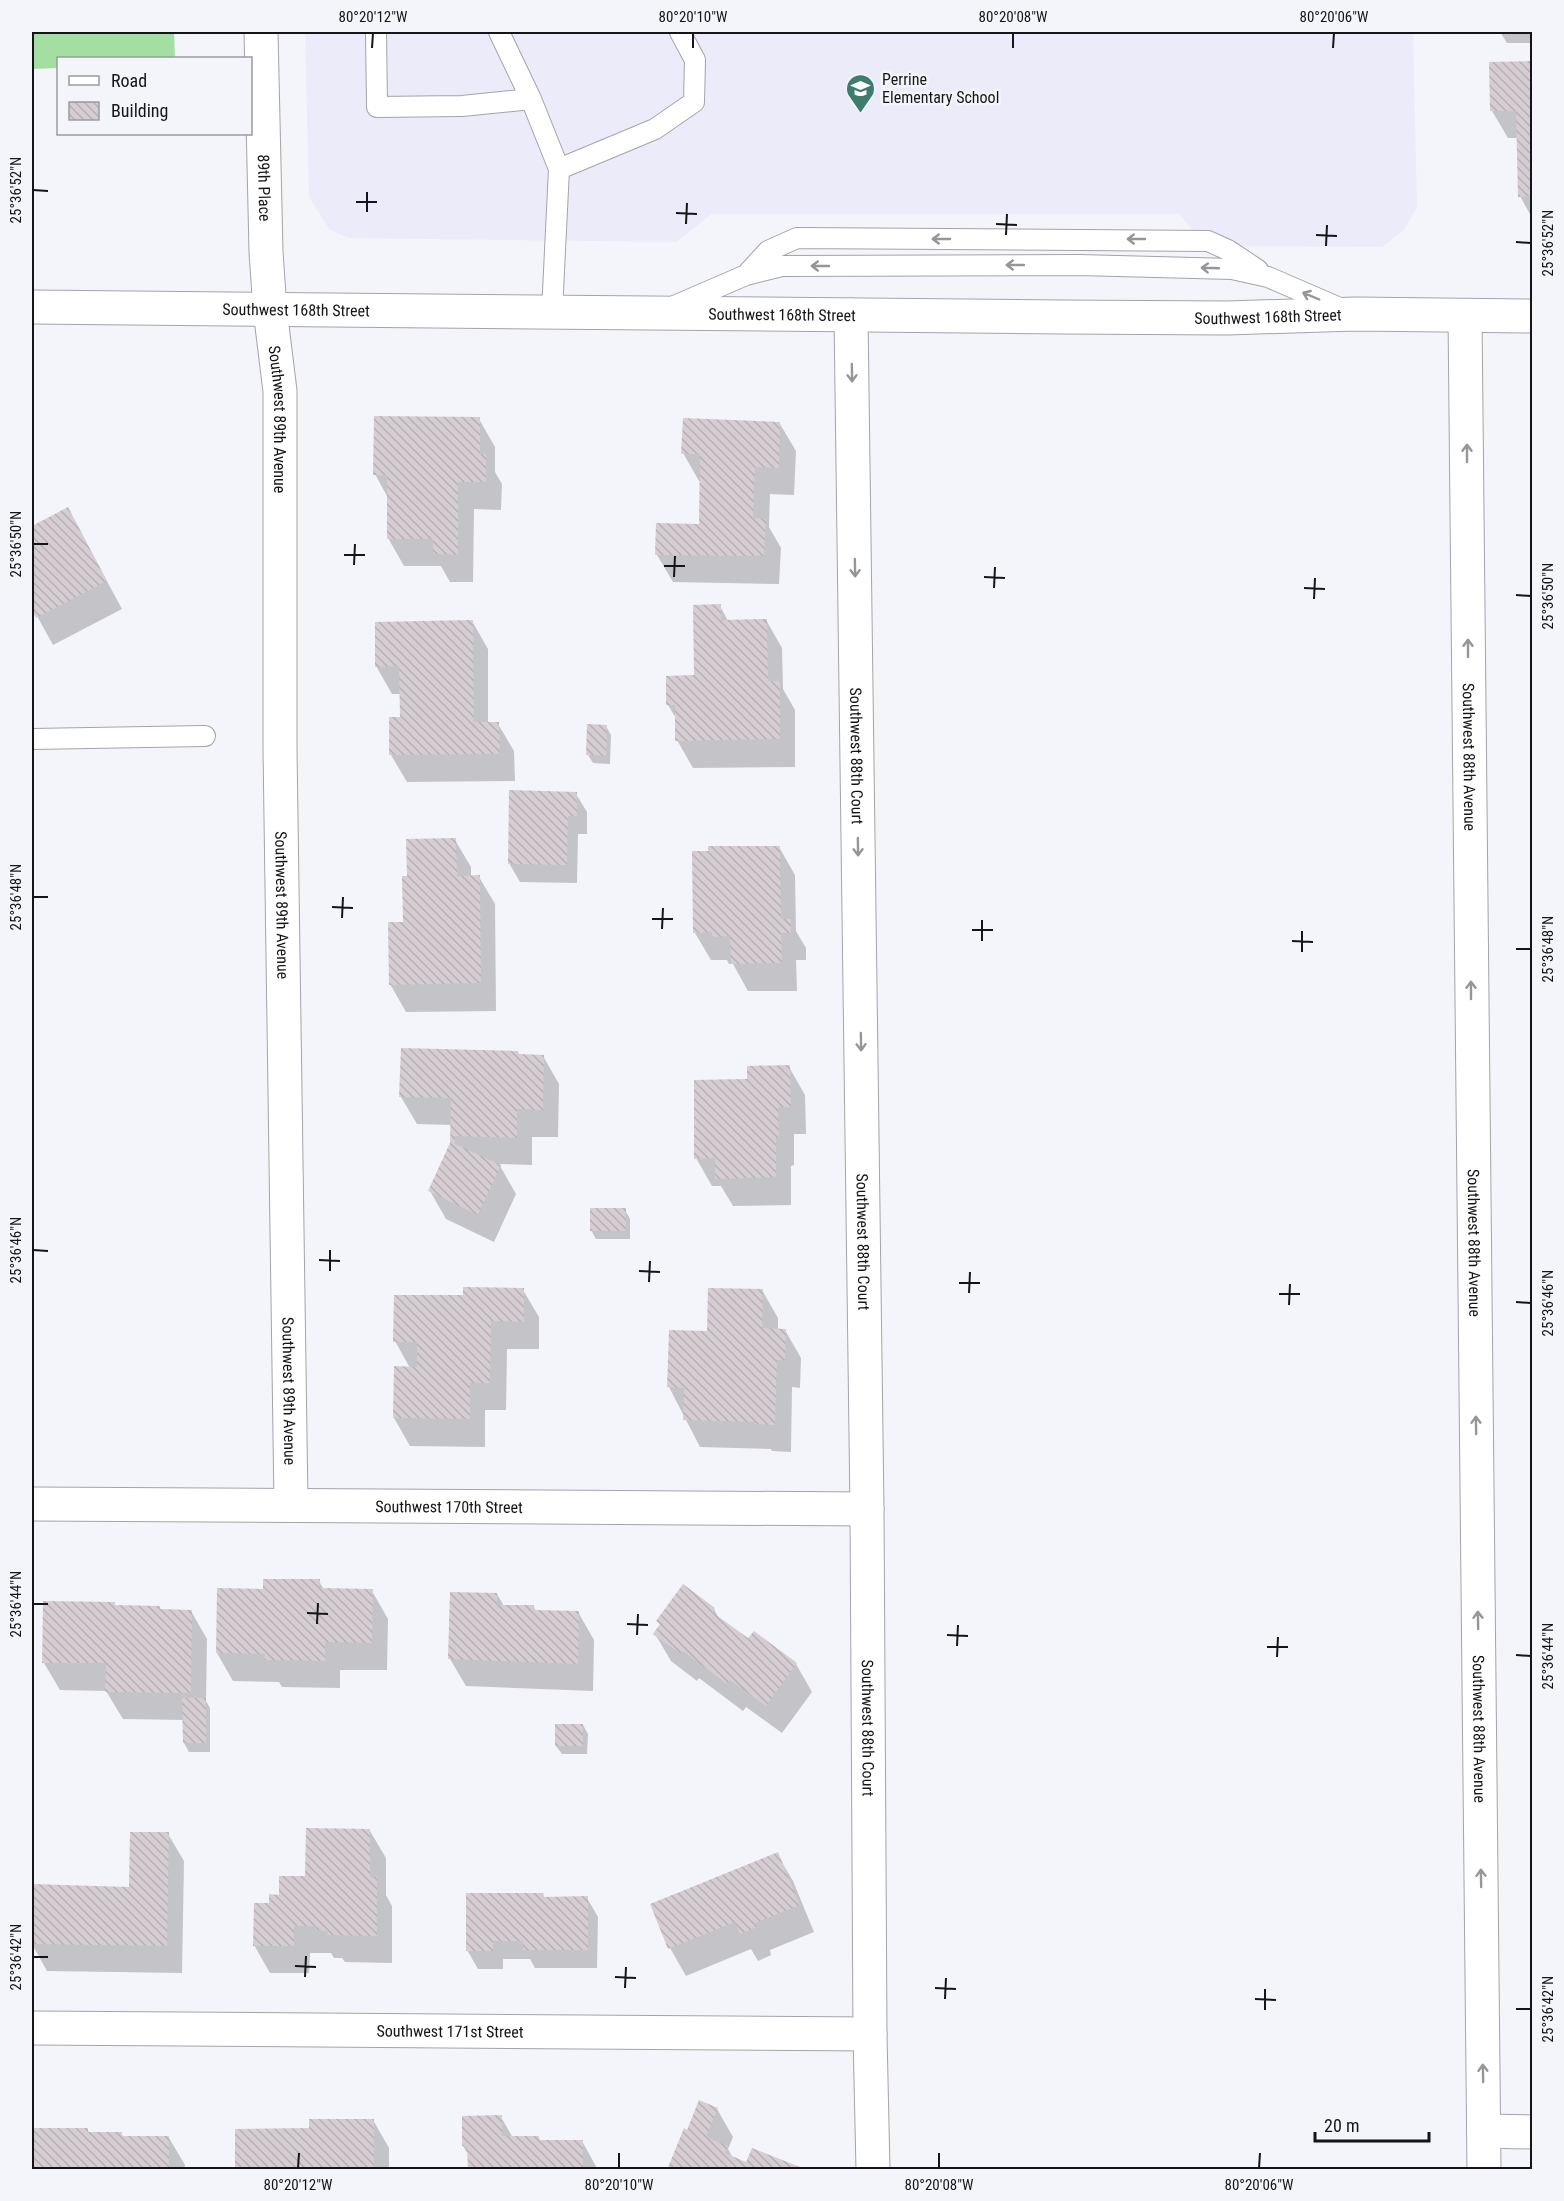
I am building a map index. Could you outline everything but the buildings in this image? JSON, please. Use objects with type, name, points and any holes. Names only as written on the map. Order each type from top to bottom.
[{"type":"street","name":"89th Place","points":[[261,32],[266,252],[270,310]]},
{"type":"street","name":"Southwest 168th Street","points":[[32,307],[1228,318],[1355,314],[1533,316]]},
{"type":"street","name":"Southwest 89th Avenue","points":[[270,310],[280,391],[280,749],[291,1504]]},
{"type":"street","name":"Southwest 88th Court","points":[[851,315],[867,1509],[873,2169]]},
{"type":"street","name":"Southwest 88th Avenue","points":[[1465,316],[1484,2169]]},
{"type":"street","name":"Southwest 170th Street","points":[[32,1504],[867,1509]]},
{"type":"street","name":"Southwest 171st Street","points":[[32,2028],[870,2034]]},
{"type":"street","points":[[1484,2131],[1533,2132]]},
{"type":"lane","points":[[375,32],[377,107],[462,106],[531,99]]},
{"type":"lane","points":[[499,32],[531,99],[559,169],[552,312]]},
{"type":"lane","points":[[559,169],[655,129],[694,102],[694,60],[680,32]]},
{"type":"lane","points":[[746,275],[768,251],[797,238],[1134,239],[1208,241],[1228,250],[1268,277]]},
{"type":"lane","points":[[660,313],[746,275],[782,266],[1079,265],[1232,269],[1268,277],[1355,314]]},
{"type":"lane","points":[[32,739],[205,736]]},
{"type":"shaded area","name":"Perrine Elementary School","points":[[305,32],[1413,32],[1417,207],[1404,230],[1382,247],[1206,246],[1179,214],[712,214],[676,242],[348,238],[329,229],[309,197]]},
{"type":"green space","points":[[32,32],[174,32],[175,57],[57,57],[57,68],[32,69]]},
{"type":"place","name":"Perrine Elementary School","points":[[861,114]]}]
